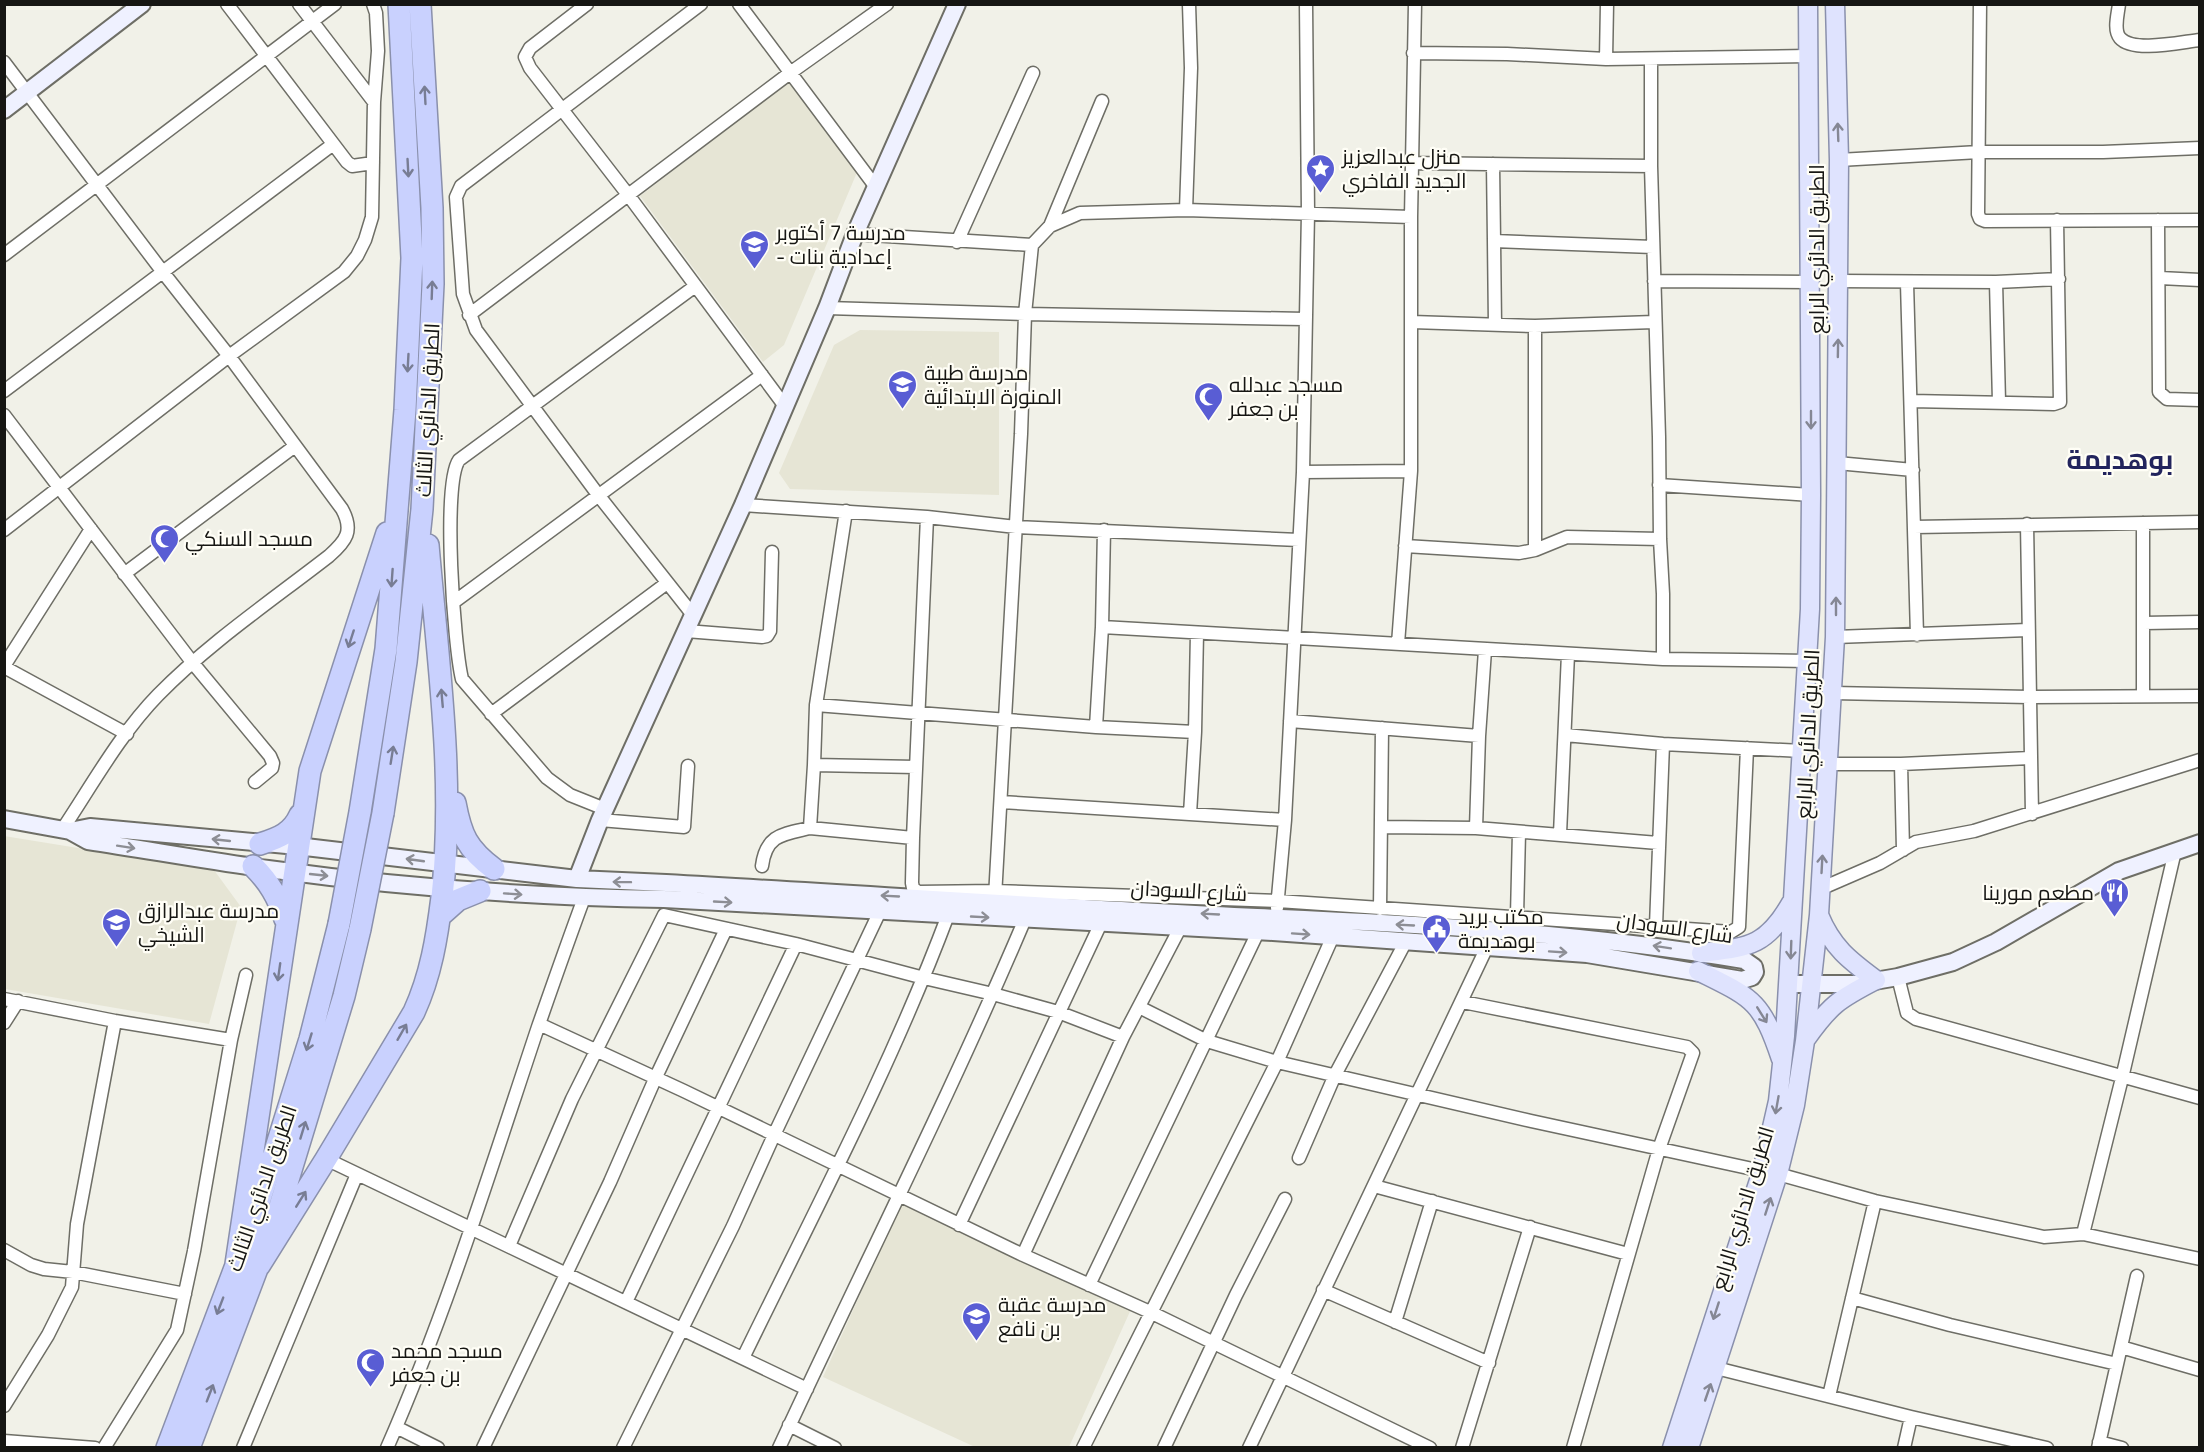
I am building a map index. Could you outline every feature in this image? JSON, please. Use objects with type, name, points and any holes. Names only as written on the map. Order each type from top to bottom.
[{"type":"highway","name":"الطريق الدائري الثالث","points":[[167,1448],[255,1215],[310,1039],[339,924],[360,812],[386,649],[405,410],[412,258],[399,4]]},
{"type":"highway","name":"الطريق الدائري الثالث","points":[[189,1448],[277,1216],[341,1007],[360,929],[383,813],[406,662],[422,509],[433,284],[432,208],[420,4]]},
{"type":"highway","points":[[236,1264],[310,771],[324,721],[396,504]]},
{"type":"highway","points":[[259,1266],[326,1160],[414,1012],[424,991],[434,954],[445,864],[447,767],[428,543],[422,509]]},
{"type":"highway","points":[[447,767],[459,826],[465,839],[479,858],[494,870]]},
{"type":"highway","points":[[260,844],[282,837],[290,831],[295,826],[304,806]]},
{"type":"highway","points":[[253,866],[267,880],[276,894],[286,922]]},
{"type":"highway","points":[[440,916],[458,900],[480,891]]},
{"type":"main road","points":[[4,110],[142,4]]},
{"type":"main road","points":[[577,879],[603,815],[742,505],[827,308],[875,186],[957,4]]},
{"type":"main road","name":"الطريق الدائري الرابع","points":[[1689,1448],[1716,1368],[1770,1173],[1790,984],[1808,661],[1811,389],[1808,4]]},
{"type":"main road","name":"الطريق الدائري الرابع","points":[[1672,1448],[1795,1105],[1805,1041],[1819,915],[1835,637],[1839,160],[1835,4]]},
{"type":"main road","points":[[1811,389],[1838,389]]},
{"type":"main road","points":[[4,819],[66,831],[88,841],[294,872],[443,888],[584,898],[665,891]]},
{"type":"main road","points":[[66,831],[90,827],[297,846],[665,891]]},
{"type":"main road","points":[[1790,984],[1857,984],[1898,977],[1953,962],[1996,942],[2108,876],[2152,858],[2199,843]]},
{"type":"main road","name":"شارع السودان","points":[[665,891],[764,897],[880,911],[1179,928],[1271,921],[1333,936],[1587,954],[1742,980],[1752,977],[1755,972],[1754,967],[1744,960],[1652,945],[1577,937],[1271,921],[995,896],[764,897]]},
{"type":"main road","points":[[1701,953],[1745,947],[1758,941],[1772,932],[1781,921],[1793,898]]},
{"type":"main road","points":[[1819,915],[1825,930],[1839,950],[1876,980]]},
{"type":"main road","points":[[1698,972],[1751,999],[1762,1012],[1772,1031],[1782,1064]]},
{"type":"main road","points":[[1805,1041],[1824,1014],[1837,1002],[1876,980]]},
{"type":"street","points":[[227,4],[332,145],[352,166],[373,163]]},
{"type":"street","points":[[299,4],[374,102]]},
{"type":"street","points":[[4,255],[313,23],[335,4]]},
{"type":"street","points":[[4,530],[230,356],[344,272],[357,256],[372,217],[374,102],[378,51],[374,4]]},
{"type":"street","points":[[587,4],[530,48],[525,57],[530,68],[629,196],[694,287],[784,405]]},
{"type":"street","points":[[693,615],[531,407],[476,330],[469,315],[461,273],[457,191],[460,186],[701,4]]},
{"type":"street","points":[[739,4],[875,186]]},
{"type":"street","points":[[469,315],[790,73],[887,4]]},
{"type":"street","points":[[1186,210],[1191,68],[1189,4]]},
{"type":"street","points":[[1089,1285],[1175,1101],[1271,921],[1285,820],[1303,472],[1308,213],[1306,4]]},
{"type":"street","points":[[1398,644],[1411,471],[1411,217],[1415,4]]},
{"type":"street","points":[[1606,59],[1607,4]]},
{"type":"street","points":[[1980,4],[1978,214],[1980,219],[1985,221],[2199,220]]},
{"type":"street","points":[[2119,4],[2117,29],[2120,38],[2130,44],[2149,46],[2199,40]]},
{"type":"street","points":[[1413,53],[1507,54],[1606,59],[1808,56]]},
{"type":"street","points":[[1651,59],[1654,322],[1659,437],[1663,659]]},
{"type":"street","points":[[4,62],[162,271],[230,356],[342,509],[347,519],[348,531],[342,544],[329,556],[192,662],[156,697],[127,734],[66,831]]},
{"type":"street","points":[[957,242],[1033,73]]},
{"type":"street","points":[[927,517],[912,883],[913,888],[918,892],[995,896],[1016,527],[1025,314],[1032,245],[1050,226],[1102,101]]},
{"type":"street","points":[[4,391],[332,145]]},
{"type":"street","points":[[1839,160],[1979,152],[2103,152],[2199,148]]},
{"type":"street","points":[[1412,163],[1651,166]]},
{"type":"street","points":[[1493,164],[1495,325]]},
{"type":"street","points":[[1050,226],[1080,213],[1186,210],[1411,217]]},
{"type":"street","points":[[1911,401],[2054,404],[2060,402],[2057,220]]},
{"type":"street","points":[[2158,220],[2159,392],[2167,399],[2199,400]]},
{"type":"street","points":[[855,234],[1032,245]]},
{"type":"street","points":[[1494,241],[1653,248]]},
{"type":"street","points":[[2160,278],[2199,280]]},
{"type":"street","points":[[1839,281],[1907,283],[2059,279]]},
{"type":"street","points":[[1654,281],[1810,282]]},
{"type":"street","points":[[1996,282],[1999,402]]},
{"type":"street","points":[[1907,283],[1917,635]]},
{"type":"street","points":[[688,766],[684,827],[603,815],[547,778],[462,679],[459,666],[450,534],[455,466],[459,460],[694,287]]},
{"type":"street","points":[[827,308],[1025,314],[1305,318]]},
{"type":"street","points":[[1412,322],[1535,326],[1654,322]]},
{"type":"street","points":[[1535,326],[1535,550]]},
{"type":"street","points":[[454,602],[762,375]]},
{"type":"street","points":[[4,415],[192,662],[270,756],[273,763],[272,768],[255,782]]},
{"type":"street","points":[[124,574],[295,446]]},
{"type":"street","points":[[1837,463],[1913,470]]},
{"type":"street","points":[[1303,472],[1411,471]]},
{"type":"street","points":[[1659,485],[1811,495]]},
{"type":"street","points":[[742,505],[927,517],[1016,527],[1299,540]]},
{"type":"street","points":[[810,828],[816,705],[846,511]]},
{"type":"street","points":[[1914,527],[2199,522]]},
{"type":"street","points":[[2027,524],[2032,814]]},
{"type":"street","points":[[2143,524],[2143,696]]},
{"type":"street","points":[[91,529],[4,666],[127,734]]},
{"type":"street","points":[[1096,727],[1102,627],[1104,530]]},
{"type":"street","points":[[1405,546],[1519,553],[1535,550],[1567,537],[1660,539]]},
{"type":"street","points":[[686,631],[767,636],[770,631],[772,552]]},
{"type":"street","points":[[491,714],[667,583]]},
{"type":"street","points":[[2144,623],[2199,622]]},
{"type":"street","points":[[1102,627],[1663,659],[1808,661]]},
{"type":"street","points":[[1835,637],[2028,630]]},
{"type":"street","points":[[1190,814],[1195,732],[1197,633]]},
{"type":"street","points":[[1476,828],[1485,650]]},
{"type":"street","points":[[1560,834],[1568,654]]},
{"type":"street","points":[[1833,693],[2029,697],[2199,696]]},
{"type":"street","points":[[816,705],[1006,721],[1195,732]]},
{"type":"street","points":[[1290,721],[1479,736]]},
{"type":"street","points":[[1380,909],[1382,728]]},
{"type":"street","points":[[1565,735],[1663,744],[1802,752]]},
{"type":"street","points":[[1656,926],[1663,744]]},
{"type":"street","points":[[1271,921],[1380,909],[1516,916],[1731,932],[1739,927],[1747,748]]},
{"type":"street","points":[[1828,764],[1901,764],[2030,758]]},
{"type":"street","points":[[1820,889],[1929,839],[1946,838],[2032,814],[2199,760]]},
{"type":"street","points":[[1901,764],[1904,850]]},
{"type":"street","points":[[814,765],[916,767]]},
{"type":"street","points":[[1001,802],[1285,820]]},
{"type":"street","points":[[1381,826],[1476,828],[1658,843]]},
{"type":"street","points":[[762,866],[763,856],[770,842],[778,836],[810,828],[913,837]]},
{"type":"street","points":[[1516,916],[1519,832]]},
{"type":"street","points":[[2083,1234],[2175,851]]},
{"type":"street","points":[[387,1448],[428,1347],[472,1228],[539,1024],[584,898]]},
{"type":"street","points":[[623,1448],[733,1226],[880,911]]},
{"type":"street","points":[[509,1246],[572,1099],[664,915],[796,944],[993,994],[1058,1012],[1123,1037]]},
{"type":"street","points":[[743,1358],[838,1166],[924,978],[948,915]]},
{"type":"street","points":[[779,1448],[851,1293],[900,1195],[1025,919]]},
{"type":"street","points":[[959,1225],[1101,923]]},
{"type":"street","points":[[1023,1255],[1123,1037],[1179,928]]},
{"type":"street","points":[[483,1448],[610,1182],[655,1079],[726,929]]},
{"type":"street","points":[[1083,1448],[1277,1062],[1333,936]]},
{"type":"street","points":[[1299,1158],[1335,1075],[1406,941]]},
{"type":"street","points":[[626,1302],[796,944]]},
{"type":"street","points":[[1249,1448],[1463,1002],[1487,947]]},
{"type":"street","points":[[104,1448],[177,1330],[231,1040],[246,975]]},
{"type":"street","points":[[1898,977],[1907,1013],[1916,1019],[2199,1098]]},
{"type":"street","points":[[4,999],[115,1022],[231,1040]]},
{"type":"street","points":[[4,1023],[18,1001]]},
{"type":"street","points":[[1463,1002],[1692,1050],[1692,1056],[1659,1149],[1573,1448]]},
{"type":"street","points":[[1139,1007],[1207,1041],[1277,1062],[1770,1173],[1875,1201],[2044,1237],[2083,1234],[2199,1258]]},
{"type":"street","points":[[4,1406],[66,1302],[72,1287],[79,1213],[115,1022]]},
{"type":"street","points":[[539,1024],[717,1107],[959,1225],[1150,1312],[1430,1448]]},
{"type":"street","points":[[326,1160],[807,1389]]},
{"type":"street","points":[[243,1448],[357,1174]]},
{"type":"street","points":[[1374,1185],[1628,1254]]},
{"type":"street","points":[[1164,1448],[1213,1343],[1285,1199]]},
{"type":"street","points":[[1395,1322],[1432,1201]]},
{"type":"street","points":[[1828,1396],[1875,1201]]},
{"type":"street","points":[[1462,1448],[1530,1227]]},
{"type":"street","points":[[4,1250],[31,1265],[184,1294]]},
{"type":"street","points":[[2122,1448],[2098,1445],[2137,1276]]},
{"type":"street","points":[[1323,1290],[1489,1363]]},
{"type":"street","points":[[1852,1298],[1950,1325],[2117,1364]]},
{"type":"street","points":[[2121,1347],[2199,1370]]},
{"type":"street","points":[[1716,1368],[2046,1448]]},
{"type":"street","points":[[1904,1448],[1911,1417]]},
{"type":"street","points":[[789,1425],[835,1448]]},
{"type":"street","points":[[396,1427],[438,1448]]},
{"type":"street","points":[[4,1441],[95,1448]]},
{"type":"shaded area","name":"مدرسة 7 أكتوبر - إعدادية بنات","points":[[788,82],[858,170],[784,345],[763,362],[640,196]]},
{"type":"shaded area","name":"مدرسة طيبة المنورة الابتدائية","points":[[860,330],[999,332],[999,495],[790,489],[779,473],[834,345]]},
{"type":"shaded area","name":"مدرسة عبدالرازق الشيخي","points":[[4,836],[214,870],[241,907],[209,1024],[5,989]]},
{"type":"shaded area","name":"مدرسة عقبة بن نافع","points":[[902,1201],[1132,1307],[1069,1447],[975,1447],[823,1377]]},
{"type":"place","name":"منزل عبدالعزيز الجديد الفاخري","points":[[1321,194]]},
{"type":"place","name":"مدرسة 7 أكتوبر - إعدادية بنات","points":[[755,270]]},
{"type":"place","name":"مدرسة طيبة المنورة الابتدائية","points":[[903,410]]},
{"type":"place","name":"مسجد عبدلله بن جعفر","points":[[1208,422]]},
{"type":"place","name":"مسجد السنكي","points":[[164,564]]},
{"type":"place","name":"مطعم مورينا","points":[[2115,918]]},
{"type":"place","name":"مدرسة عبدالرازق الشيخي","points":[[117,948]]},
{"type":"place","name":"مكتب بريد بوهديمة","points":[[1437,954]]},
{"type":"place","name":"مدرسة عقبة بن نافع","points":[[977,1342]]},
{"type":"place","name":"مسجد محمد بن جعفر","points":[[370,1388]]},
{"type":"district","name":"بوهديمة","points":[[2120,458]]}]
